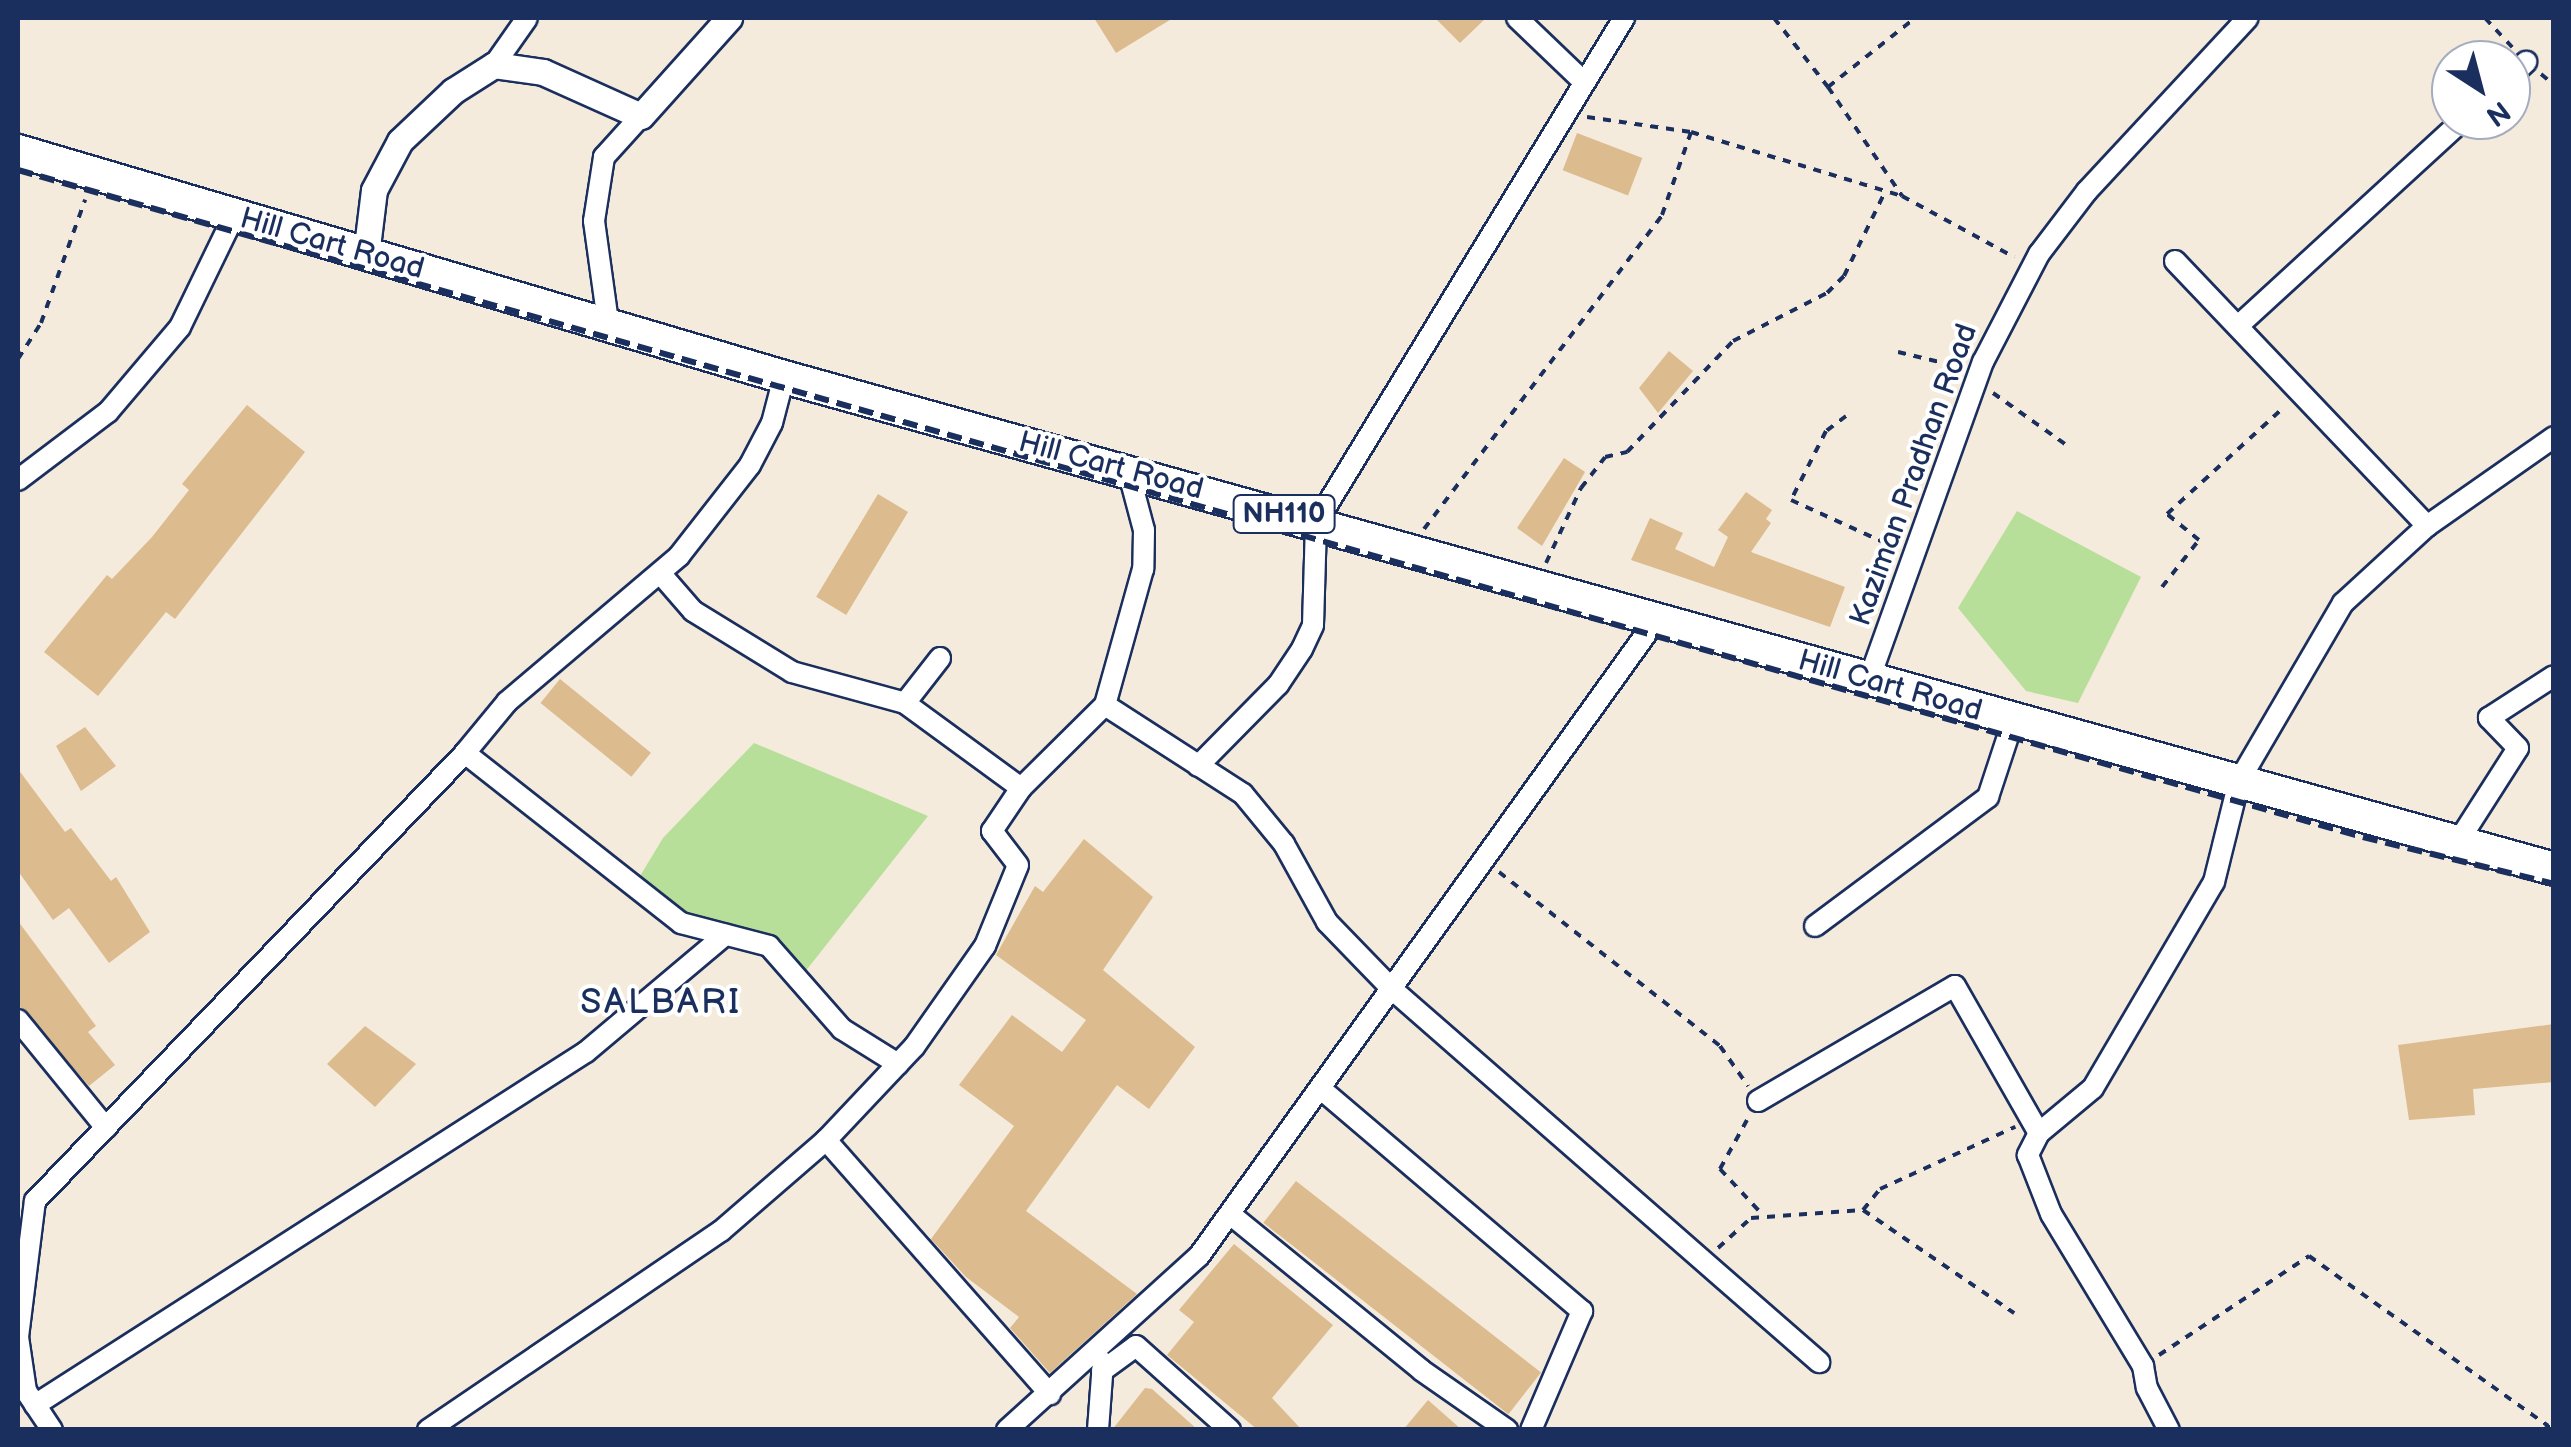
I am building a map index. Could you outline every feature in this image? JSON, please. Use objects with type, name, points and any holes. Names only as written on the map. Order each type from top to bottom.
[{"type":"highway","name":"Hill Cart Road","points":[[18,151],[784,377],[1316,522],[2456,845],[2554,869]]},
{"type":"street","points":[[366,255],[374,190],[400,141],[453,91],[494,65],[528,18]]},
{"type":"street","points":[[608,322],[594,221],[604,157],[729,18]]},
{"type":"street","points":[[1517,18],[1584,82]]},
{"type":"street","points":[[1198,766],[1278,685],[1302,648],[1313,624],[1316,522],[1624,18]]},
{"type":"street","name":"Kaziman Pradhan Road","points":[[1870,680],[1917,558],[1977,378],[2032,267],[2087,190],[2248,18]]},
{"type":"street","points":[[494,65],[543,72],[641,116]]},
{"type":"street","points":[[2238,326],[2442,140]]},
{"type":"street","points":[[18,480],[108,412],[180,327],[234,216]]},
{"type":"street","points":[[2175,261],[2302,390],[2427,526]]},
{"type":"street","points":[[52,1430],[26,1391],[18,1336],[34,1202],[465,753],[507,702],[660,573],[750,465],[784,377]]},
{"type":"street","points":[[2035,1126],[2093,1088],[2214,882],[2239,782],[2342,603],[2427,526],[2554,437]]},
{"type":"street","points":[[428,1430],[721,1230],[826,1140],[898,1064],[985,946],[1018,865],[992,830],[1021,788],[1105,705],[1143,570],[1144,530],[1128,470]]},
{"type":"street","points":[[660,573],[693,611],[792,672],[905,703],[1021,788]]},
{"type":"street","points":[[1008,1430],[1104,1348],[1199,1256],[1486,862],[1656,620]]},
{"type":"street","points":[[905,703],[940,658]]},
{"type":"street","points":[[2456,845],[2518,748],[2489,718],[2554,676]]},
{"type":"street","points":[[1105,705],[1242,794],[1261,814],[1327,922],[1393,990],[1818,1362]]},
{"type":"street","points":[[1815,926],[1988,798],[2013,721]]},
{"type":"street","points":[[465,753],[681,923],[769,946],[842,1029],[898,1064]]},
{"type":"street","points":[[35,1404],[586,1052],[726,935]]},
{"type":"street","points":[[1758,1101],[1955,986],[2035,1126],[2028,1156],[2050,1214],[2143,1366],[2146,1388],[2169,1430]]},
{"type":"street","points":[[18,1020],[106,1128]]},
{"type":"street","points":[[1321,1089],[1582,1311],[1531,1430]]},
{"type":"street","points":[[826,1140],[1050,1394]]},
{"type":"street","points":[[18,1203],[32,1220]]},
{"type":"street","points":[[1230,1214],[1421,1370],[1506,1430]]},
{"type":"street","points":[[1102,1371],[1136,1346],[1230,1430]]},
{"type":"street","points":[[1098,1430],[1104,1348]]},
{"type":"path","points":[[1774,18],[1828,87],[1902,196]]},
{"type":"path","points":[[1828,87],[1915,18]]},
{"type":"path","points":[[2485,18],[2499,40]]},
{"type":"path","points":[[1565,114],[1691,132],[1902,196],[2032,267]]},
{"type":"path","points":[[1410,549],[1662,215],[1691,132]]},
{"type":"path","points":[[18,359],[41,322],[93,176]]},
{"type":"path","points":[[1537,586],[1581,488],[1604,458],[1627,452],[1733,341],[1827,293],[1844,276],[1885,191]]},
{"type":"path","points":[[1898,352],[1977,378],[2014,402],[2036,427],[2065,444]]},
{"type":"path","points":[[2162,587],[2199,540],[2167,514],[2302,390]]},
{"type":"path","points":[[1846,416],[1826,430],[1791,500],[1917,558]]},
{"type":"path","points":[[1486,862],[1720,1046],[1758,1101],[1720,1169],[1760,1212]]},
{"type":"path","points":[[1863,1210],[1880,1189],[2035,1126]]},
{"type":"path","points":[[1703,1261],[1751,1218],[1863,1210],[2014,1314]]},
{"type":"path","points":[[2143,1366],[2309,1256],[2548,1426]]},
{"type":"green space","points":[[2017,511],[2141,577],[2078,703],[2026,691],[1958,608]]},
{"type":"green space","points":[[754,743],[928,816],[797,982],[769,946],[681,923],[634,886],[663,838]]},
{"type":"building","points":[[1094,18],[1173,18],[1116,53]]},
{"type":"building","points":[[1435,18],[1486,18],[1460,43]]},
{"type":"building","points":[[1577,133],[1642,158],[1628,195],[1563,170]]},
{"type":"building","points":[[1669,351],[1693,371],[1658,413],[1639,388]]},
{"type":"building","points":[[247,405],[305,452],[175,619],[166,612],[98,696],[44,652],[107,575],[112,579],[152,537],[189,490],[182,484]]},
{"type":"building","points":[[1564,458],[1585,472],[1542,546],[1517,528]]},
{"type":"building","points":[[1746,492],[1772,510],[1766,519],[1771,523],[1751,552],[1845,587],[1830,627],[1631,560],[1650,518],[1683,533],[1675,549],[1714,567],[1728,537],[1718,530]]},
{"type":"building","points":[[878,494],[908,512],[846,615],[816,597]]},
{"type":"building","points":[[560,679],[651,753],[631,777],[540,703]]},
{"type":"building","points":[[85,727],[116,766],[81,791],[56,746]]},
{"type":"building","points":[[18,769],[65,832],[71,828],[111,881],[116,877],[150,932],[109,963],[69,908],[53,920],[18,871]]},
{"type":"building","points":[[1084,839],[1153,897],[1103,970],[1195,1047],[1149,1109],[1117,1085],[1026,1211],[1137,1294],[1050,1373],[1010,1328],[1019,1317],[966,1277],[931,1239],[1014,1126],[959,1085],[1012,1015],[1062,1052],[1086,1020],[996,955],[1035,886],[1043,892]]},
{"type":"building","points":[[18,921],[96,1026],[88,1032],[115,1065],[89,1086],[18,1004]]},
{"type":"building","points":[[2554,1024],[2554,1082],[2473,1089],[2475,1115],[2409,1120],[2398,1045]]},
{"type":"building","points":[[365,1026],[416,1064],[375,1107],[327,1064]]},
{"type":"building","points":[[1296,1181],[1541,1372],[1508,1414],[1263,1223]]},
{"type":"building","points":[[1234,1244],[1333,1325],[1272,1398],[1302,1430],[1258,1430],[1167,1355],[1194,1322],[1179,1310]]},
{"type":"building","points":[[1145,1388],[1152,1389],[1198,1430],[1112,1430]]},
{"type":"building","points":[[1428,1400],[1462,1430],[1403,1430]]},
{"type":"railway","points":[[18,170],[2363,837],[2554,884]]},
{"type":"district","name":"SALBARI","points":[[661,1003]]}]
